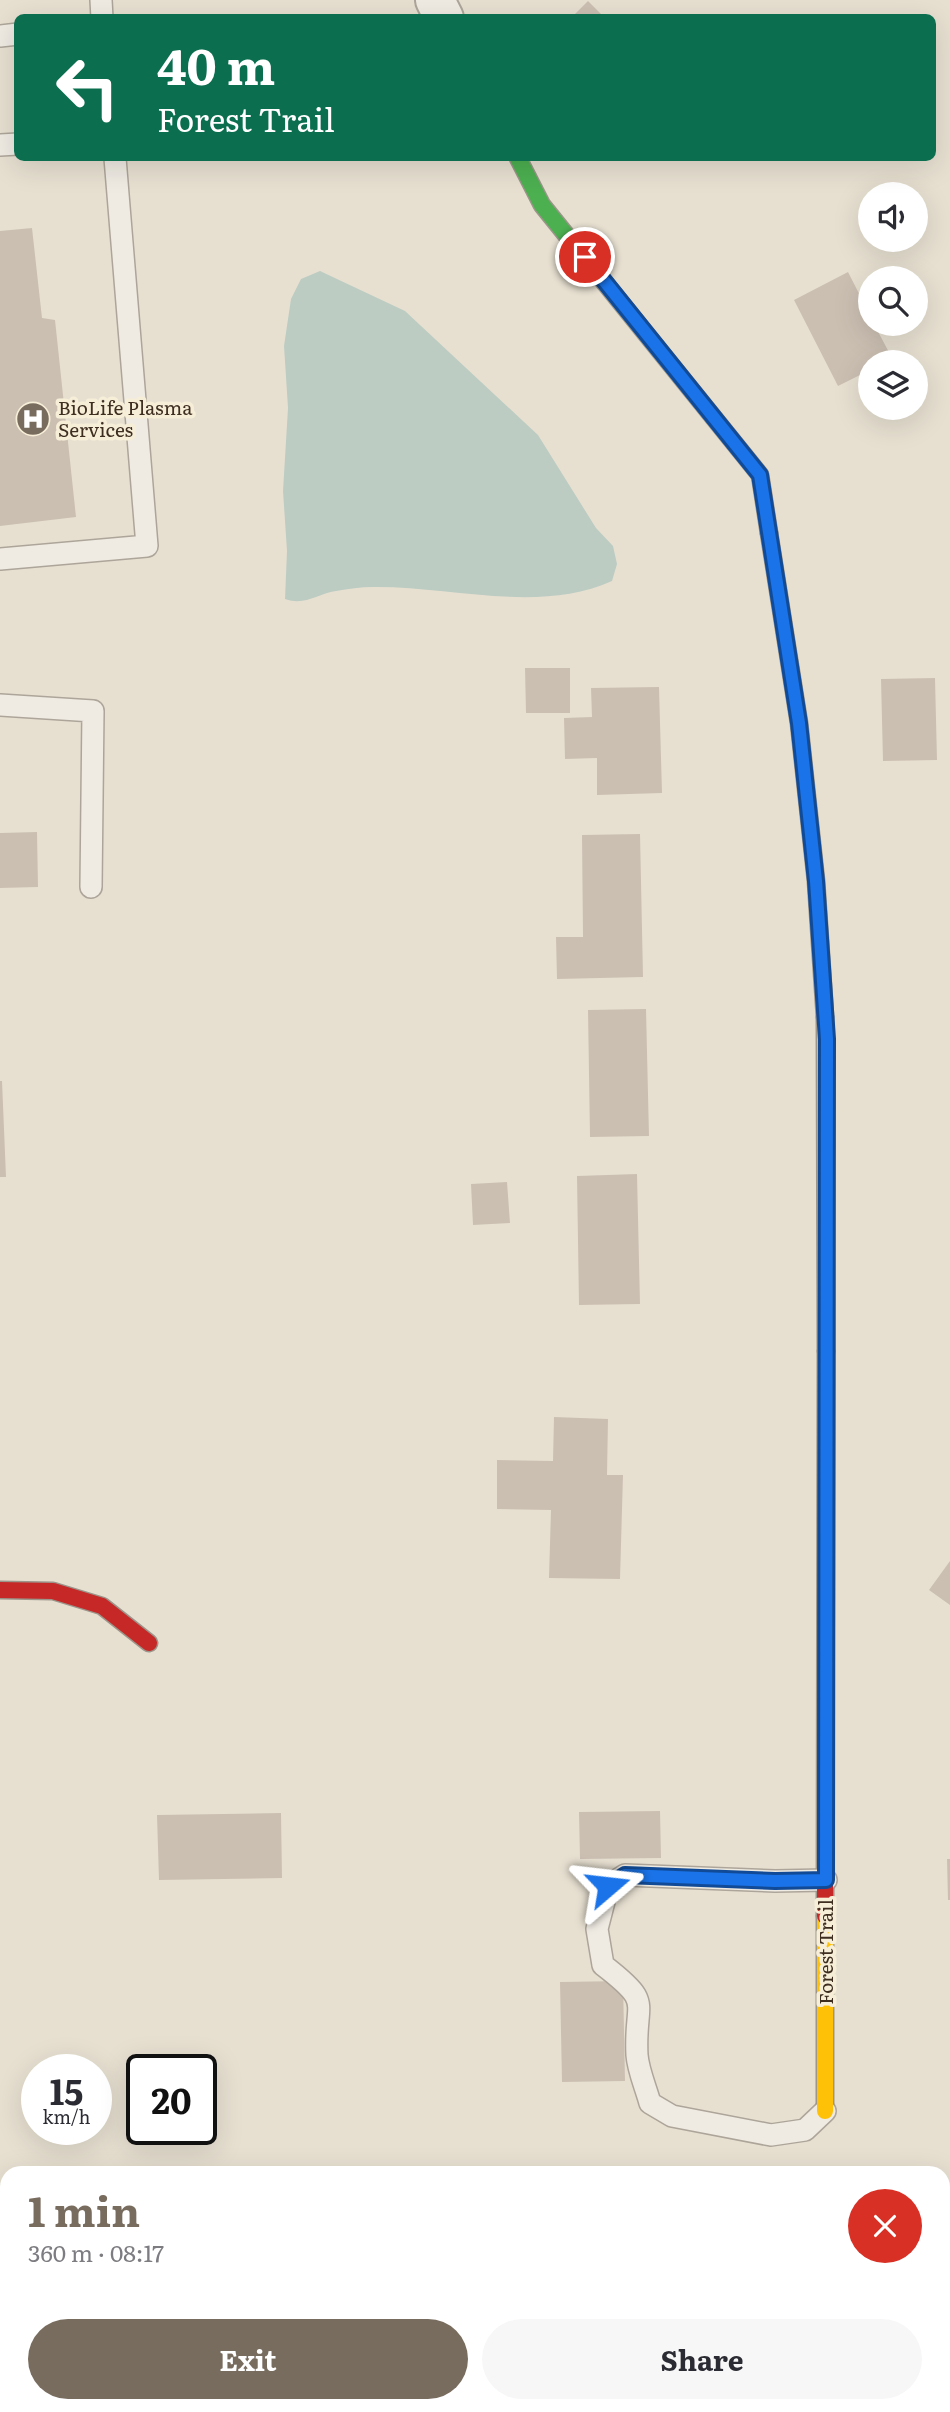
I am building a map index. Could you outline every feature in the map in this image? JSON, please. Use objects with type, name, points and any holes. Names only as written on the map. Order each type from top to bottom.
[{"type":"street","name":"Forest Trail","points":[[520,161],[542,205],[760,475],[799,723],[816,881],[827,1039],[825,2111]]},
{"type":"street","points":[[0,1590],[53,1591],[102,1606],[149,1643]]},
{"type":"lane","points":[[0,559],[147,546],[115,161]]},
{"type":"lane","points":[[0,705],[93,711],[91,887]]},
{"type":"lane","points":[[825,2111],[805,2130],[771,2135],[672,2116],[650,2103],[637,2056],[641,2007],[632,1988],[603,1965],[597,1929],[608,1886],[625,1875],[775,1881],[826,1880]]},
{"type":"shaded area","points":[[320,271],[405,311],[538,435],[596,528],[613,546],[617,564],[612,581],[584,591],[555,596],[494,596],[373,587],[329,592],[299,601],[285,599],[287,551],[283,491],[288,408],[284,346],[291,299],[301,279]]},
{"type":"building","points":[[588,1],[601,14],[575,14]]},
{"type":"building","name":"BioLife Plasma Services","points":[[32,228],[42,318],[55,320],[76,517],[0,526],[0,231]]},
{"type":"building","points":[[848,272],[858,292],[858,336],[880,336],[888,350],[858,350],[858,376],[838,386],[794,300]]},
{"type":"building","points":[[525,668],[570,668],[570,713],[526,713]]},
{"type":"building","points":[[935,678],[937,760],[883,761],[881,679]]},
{"type":"building","points":[[659,687],[662,793],[597,795],[597,758],[565,759],[564,718],[592,717],[591,688]]},
{"type":"building","points":[[37,832],[38,887],[0,888],[0,833]]},
{"type":"building","points":[[640,834],[643,977],[557,979],[556,937],[583,937],[582,835]]},
{"type":"building","points":[[646,1009],[649,1136],[590,1137],[588,1010]]},
{"type":"building","points":[[2,1081],[6,1177],[0,1177]]},
{"type":"building","points":[[637,1174],[640,1304],[579,1305],[577,1176]]},
{"type":"building","points":[[507,1182],[510,1223],[473,1225],[471,1184]]},
{"type":"building","points":[[554,1417],[608,1419],[607,1475],[623,1475],[620,1579],[549,1578],[551,1510],[497,1509],[497,1460],[553,1461]]},
{"type":"building","points":[[950,1561],[950,1605],[929,1590]]},
{"type":"building","points":[[660,1811],[661,1858],[580,1859],[579,1812]]},
{"type":"building","points":[[281,1813],[282,1878],[159,1880],[157,1815]]},
{"type":"building","points":[[947,1859],[950,1859],[950,1900],[948,1900]]},
{"type":"building","points":[[623,1981],[625,2081],[562,2082],[560,1982]]},
{"type":"traffic: fast","points":[[520,161],[542,205],[760,475],[769,533]]},
{"type":"traffic: slow","points":[[825,1017],[826,1351]]},
{"type":"traffic: slow","points":[[825,1916],[825,2111]]},
{"type":"traffic: jam","points":[[769,533],[799,723],[816,881],[825,1017]]},
{"type":"traffic: jam","points":[[825,1916],[826,1351]]},
{"type":"traffic: jam","points":[[0,1590],[53,1591],[102,1606],[149,1643]]},
{"type":"place","name":"BioLife Plasma Services","points":[[33,419]]},
{"type":"route","points":[[585,257],[760,475],[799,723],[816,881],[827,1039],[826,1880],[775,1881],[625,1875],[608,1886]]}]
